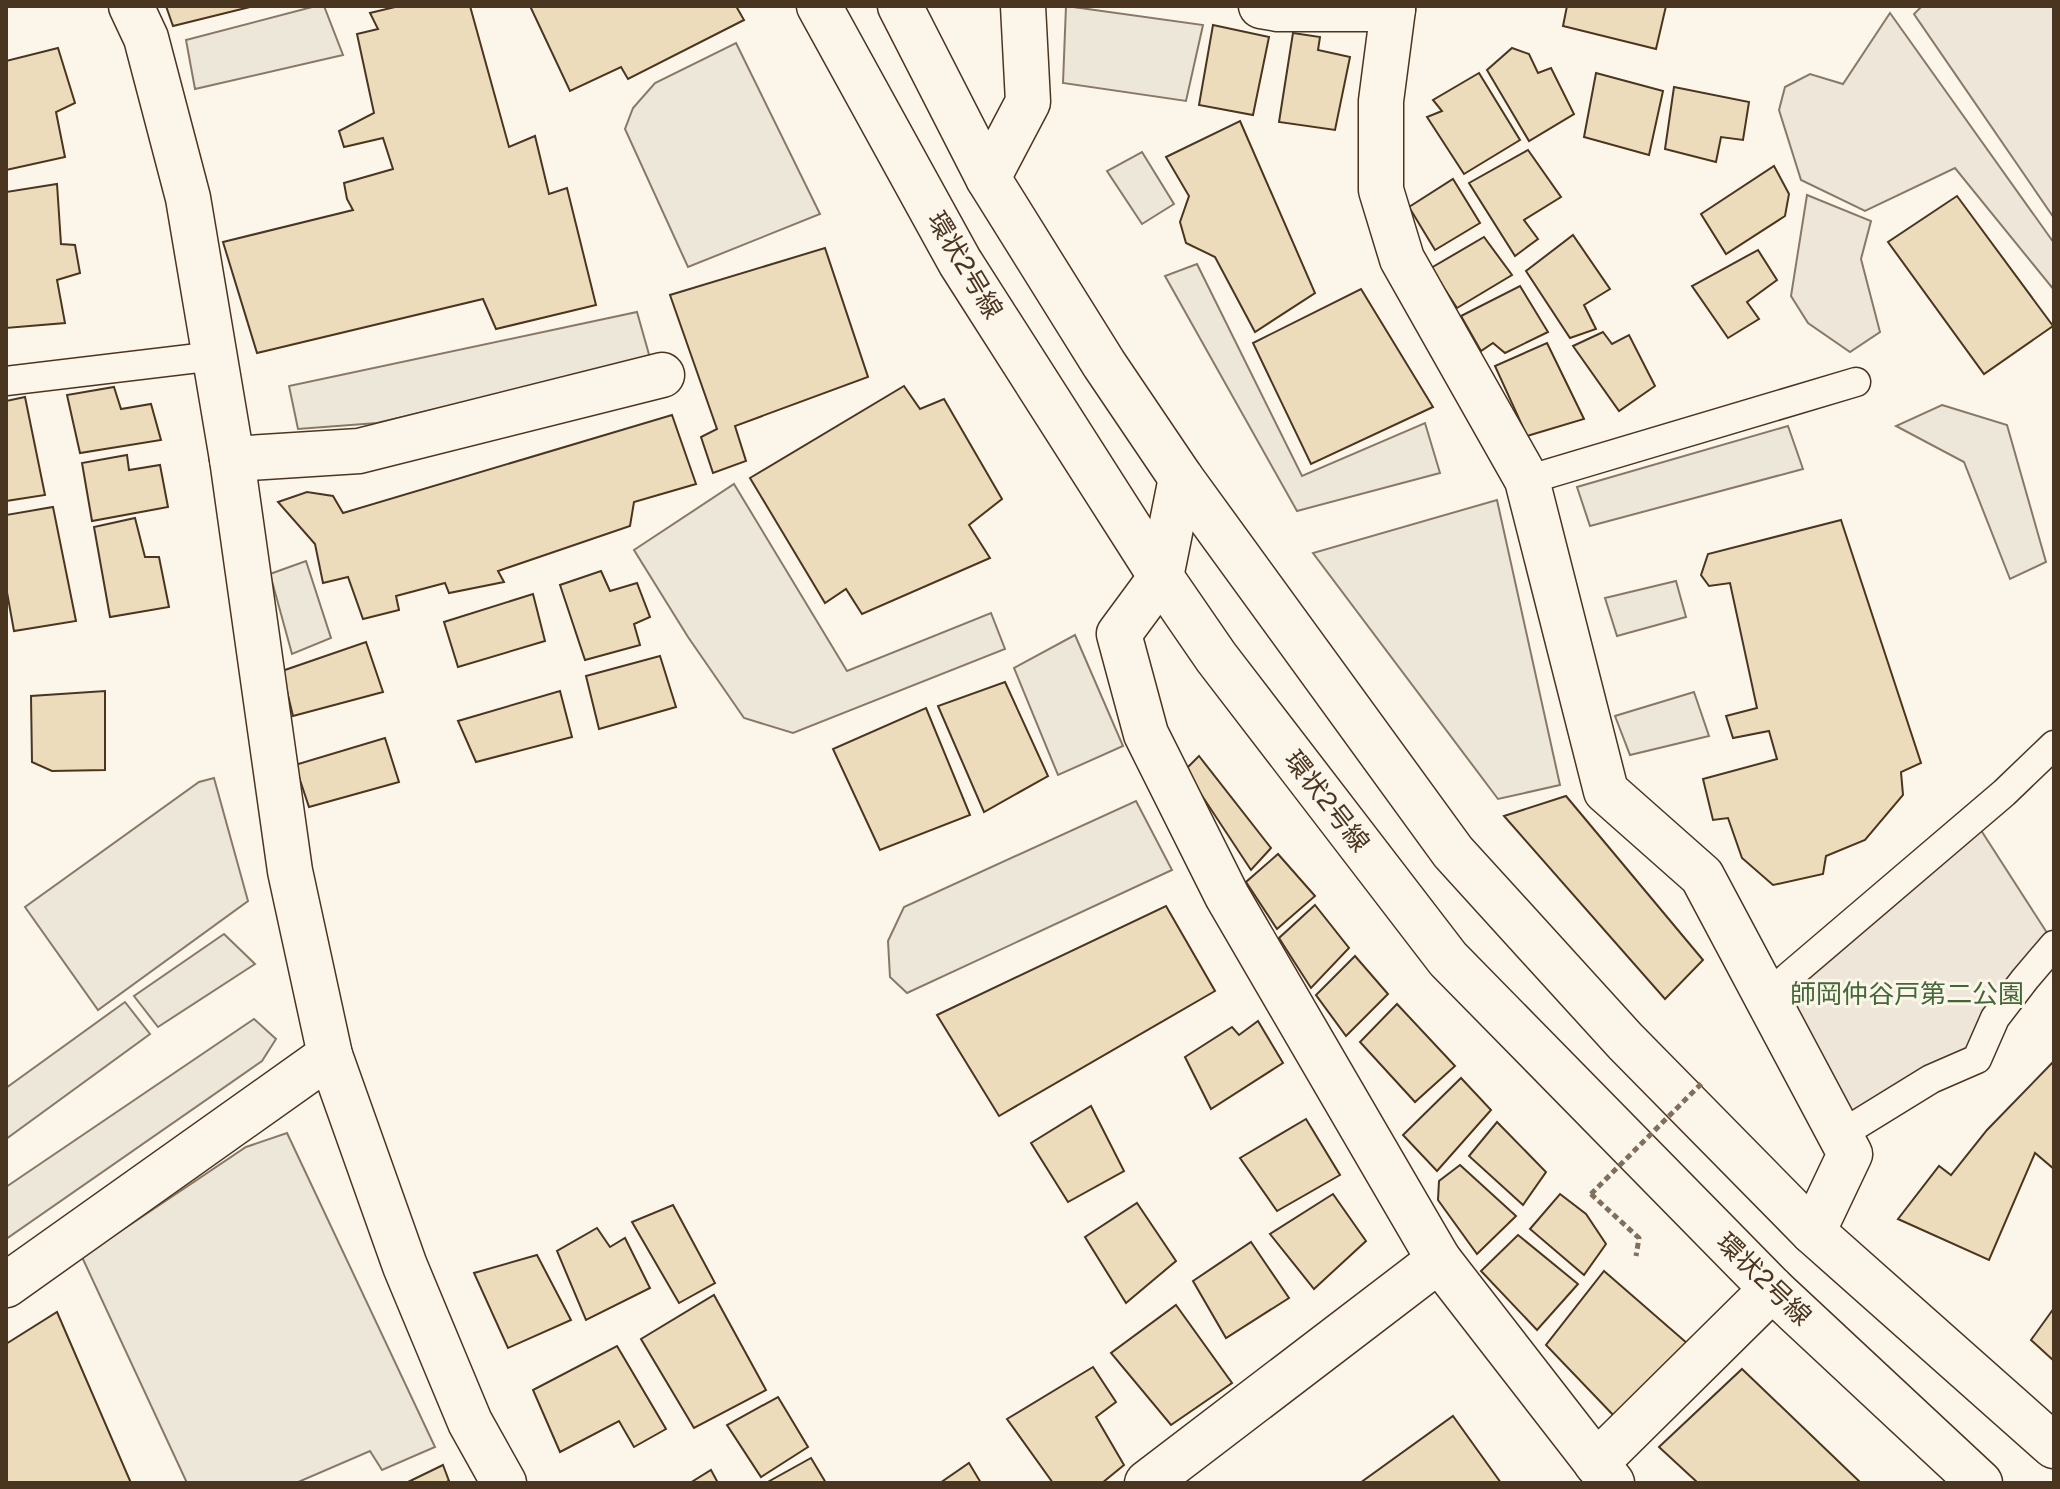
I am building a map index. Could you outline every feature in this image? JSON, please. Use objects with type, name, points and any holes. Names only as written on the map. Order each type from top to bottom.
[{"type":"street","points":[[131,6],[146,38],[188,198],[232,459],[290,871],[330,1055],[405,1266],[470,1422],[504,1483]]},
{"type":"street","name":"環状2号線","points":[[819,6],[960,262],[1161,577],[1216,657],[1448,959],[1772,1289],[1980,1483]]},
{"type":"street","points":[[900,6],[988,178],[1104,364],[1181,478],[1453,852],[1625,1041],[1813,1232],[2052,1441]]},
{"type":"street","points":[[988,178],[1028,102],[1023,6]]},
{"type":"street","points":[[1261,6],[1278,9],[1393,8],[1381,101],[1381,190],[1402,259],[1527,480],[1606,791],[1702,876],[1850,1154],[1813,1232]]},
{"type":"street","points":[[232,459],[359,451],[662,375]]},
{"type":"street","points":[[1181,478],[1161,577],[1119,634],[1146,734],[1227,896],[1439,1260],[1604,1473],[1772,1289]]},
{"type":"street","points":[[6,1285],[330,1055]]},
{"type":"street","points":[[1147,1483],[1439,1260]]},
{"type":"lane","points":[[6,381],[215,356]]},
{"type":"lane","points":[[1527,480],[1856,382]]},
{"type":"lane","points":[[1766,996],[2004,793],[2054,745]]},
{"type":"lane","points":[[1840,1135],[1931,1079],[1977,1059],[1995,1018],[2054,945]]},
{"type":"path","points":[[1636,1256],[1639,1238],[1591,1194],[1702,1083]]},
{"type":"green space","points":[[1922,6],[2054,6],[2054,218],[1914,14]]},
{"type":"green space","points":[[1890,13],[2054,243],[2054,290],[1955,168],[1865,211],[1801,180],[1779,110],[1785,87],[1810,74],[1843,84]]},
{"type":"green space","points":[[1807,195],[1871,221],[1861,259],[1880,332],[1850,352],[1808,323],[1791,296]]},
{"type":"green space","name":"師岡仲谷戸第二公園","points":[[1977,824],[2051,939],[1968,1052],[1843,1120],[1779,1002]]},
{"type":"shaded area","points":[[324,6],[343,55],[195,89],[186,40]]},
{"type":"shaded area","points":[[1066,6],[1203,25],[1186,101],[1063,83]]},
{"type":"shaded area","points":[[736,43],[820,214],[688,267],[625,129],[633,108],[655,83]]},
{"type":"shaded area","points":[[1142,152],[1174,204],[1142,224],[1107,171]]},
{"type":"shaded area","points":[[1197,264],[1302,476],[1425,423],[1440,473],[1297,511],[1165,276]]},
{"type":"shaded area","points":[[637,312],[650,358],[377,423],[298,429],[289,386]]},
{"type":"shaded area","points":[[1942,405],[2007,425],[2046,562],[2010,579],[1964,462],[1896,426]]},
{"type":"shaded area","points":[[1788,426],[1803,469],[1590,526],[1577,487]]},
{"type":"shaded area","points":[[734,484],[847,671],[991,613],[1005,649],[793,733],[744,718],[688,637],[634,550]]},
{"type":"shaded area","points":[[1497,500],[1560,785],[1498,799],[1313,553]]},
{"type":"shaded area","points":[[306,561],[331,638],[292,654],[270,574]]},
{"type":"shaded area","points":[[1676,581],[1686,617],[1617,636],[1605,598]]},
{"type":"shaded area","points":[[1075,635],[1123,746],[1058,775],[1014,668]]},
{"type":"shaded area","points":[[1694,692],[1709,736],[1630,755],[1615,716]]},
{"type":"shaded area","points":[[214,778],[248,901],[98,1010],[25,907],[199,782]]},
{"type":"shaded area","points":[[1136,801],[1172,870],[907,993],[890,977],[888,941],[904,907]]},
{"type":"shaded area","points":[[224,934],[255,964],[158,1027],[134,996]]},
{"type":"shaded area","points":[[125,1002],[150,1034],[6,1139],[6,1088]]},
{"type":"shaded area","points":[[254,1019],[276,1039],[262,1061],[6,1239],[6,1187]]},
{"type":"shaded area","points":[[287,1133],[435,1447],[382,1470],[370,1451],[296,1483],[187,1483],[82,1257],[246,1147]]},
{"type":"building","points":[[166,6],[254,6],[173,26]]},
{"type":"building","points":[[399,6],[470,6],[509,147],[535,136],[549,194],[567,188],[596,305],[496,329],[483,299],[257,353],[223,242],[353,210],[344,183],[393,169],[383,138],[344,147],[339,131],[374,113],[357,34],[378,29],[370,13]]},
{"type":"building","points":[[530,6],[736,6],[744,20],[628,79],[621,67],[570,91]]},
{"type":"building","points":[[1567,6],[1666,6],[1656,49],[1563,26]]},
{"type":"building","points":[[1213,25],[1269,37],[1253,115],[1199,105]]},
{"type":"building","points":[[1293,33],[1320,37],[1318,50],[1350,57],[1335,130],[1279,122]]},
{"type":"building","points":[[58,48],[75,103],[56,112],[65,157],[6,170],[6,61]]},
{"type":"building","points":[[1512,48],[1529,54],[1538,73],[1551,68],[1574,114],[1529,141],[1487,70]]},
{"type":"building","points":[[1479,73],[1520,140],[1464,174],[1427,117],[1442,111],[1433,100]]},
{"type":"building","points":[[1596,73],[1663,91],[1649,155],[1584,137]]},
{"type":"building","points":[[1674,87],[1749,102],[1743,140],[1721,137],[1716,162],[1665,149]]},
{"type":"building","points":[[1240,121],[1315,293],[1255,332],[1215,257],[1186,243],[1180,222],[1189,196],[1166,157]]},
{"type":"building","points":[[1528,150],[1561,197],[1524,220],[1538,239],[1515,256],[1469,183]]},
{"type":"building","points":[[1774,166],[1789,194],[1785,216],[1726,254],[1701,214]]},
{"type":"building","points":[[1453,179],[1480,223],[1435,250],[1409,207]]},
{"type":"building","points":[[57,184],[61,244],[75,245],[80,273],[57,280],[65,323],[6,328],[6,192]]},
{"type":"building","points":[[1957,196],[2053,326],[1984,374],[1888,242]]},
{"type":"building","points":[[1573,235],[1610,289],[1584,305],[1596,329],[1570,338],[1526,271]]},
{"type":"building","points":[[1484,237],[1512,275],[1457,308],[1431,268]]},
{"type":"building","points":[[825,248],[868,377],[735,426],[746,461],[713,473],[701,437],[717,429],[670,295]]},
{"type":"building","points":[[1758,250],[1777,280],[1747,302],[1759,319],[1728,338],[1692,286]]},
{"type":"building","points":[[1520,286],[1548,332],[1505,353],[1493,343],[1481,351],[1461,316]]},
{"type":"building","points":[[1361,289],[1433,407],[1311,464],[1253,343]]},
{"type":"building","points":[[1603,332],[1612,344],[1629,335],[1655,386],[1619,411],[1573,346]]},
{"type":"building","points":[[1547,343],[1584,419],[1527,436],[1495,366]]},
{"type":"building","points":[[904,386],[920,409],[944,399],[1002,499],[969,525],[990,558],[862,614],[846,589],[825,603],[750,478]]},
{"type":"building","points":[[114,387],[121,409],[151,404],[161,440],[80,453],[67,395]]},
{"type":"building","points":[[25,397],[45,495],[6,501],[6,401]]},
{"type":"building","points":[[672,415],[696,484],[634,502],[630,526],[498,571],[504,582],[449,593],[445,583],[396,596],[399,610],[363,619],[348,577],[323,583],[315,544],[278,502],[307,492],[333,496],[343,513]]},
{"type":"building","points":[[127,455],[129,470],[160,465],[168,507],[92,521],[82,463]]},
{"type":"building","points":[[53,507],[76,621],[14,631],[6,587],[6,515]]},
{"type":"building","points":[[135,518],[145,557],[159,557],[169,607],[110,617],[94,527]]},
{"type":"building","points":[[1841,520],[1921,763],[1901,772],[1903,795],[1865,840],[1826,856],[1823,874],[1773,885],[1742,858],[1728,818],[1713,820],[1703,779],[1777,759],[1769,731],[1733,738],[1726,716],[1757,708],[1730,583],[1709,586],[1701,575],[1708,554]]},
{"type":"building","points":[[601,571],[610,591],[637,583],[650,617],[634,624],[640,645],[585,660],[560,585]]},
{"type":"building","points":[[533,594],[545,641],[458,667],[444,622]]},
{"type":"building","points":[[366,642],[383,692],[293,716],[282,671]]},
{"type":"building","points":[[660,656],[676,707],[599,729],[586,676]]},
{"type":"building","points":[[1005,682],[1048,776],[984,812],[938,706]]},
{"type":"building","points":[[105,691],[105,770],[52,771],[32,762],[31,696]]},
{"type":"building","points":[[560,691],[572,737],[476,762],[458,721]]},
{"type":"building","points":[[926,708],[970,815],[880,850],[833,749]]},
{"type":"building","points":[[385,738],[399,782],[309,807],[295,765]]},
{"type":"building","points":[[1199,756],[1271,848],[1251,870],[1185,770]]},
{"type":"building","points":[[1566,796],[1703,960],[1665,999],[1504,816]]},
{"type":"building","points":[[1278,854],[1315,896],[1277,929],[1246,882]]},
{"type":"building","points":[[1315,905],[1349,948],[1311,988],[1279,938]]},
{"type":"building","points":[[1166,906],[1215,991],[999,1116],[937,1015]]},
{"type":"building","points":[[1355,956],[1388,994],[1346,1036],[1316,995]]},
{"type":"building","points":[[1397,1004],[1455,1066],[1415,1102],[1360,1042]]},
{"type":"building","points":[[1258,1021],[1283,1063],[1211,1109],[1185,1057],[1232,1027],[1239,1035]]},
{"type":"building","points":[[2054,1061],[2054,1169],[2035,1153],[1989,1260],[1898,1219],[1939,1166],[1951,1175],[1987,1130]]},
{"type":"building","points":[[1461,1078],[1491,1110],[1437,1171],[1403,1135]]},
{"type":"building","points":[[1091,1106],[1124,1171],[1068,1202],[1031,1143]]},
{"type":"building","points":[[1306,1119],[1340,1175],[1277,1211],[1240,1158]]},
{"type":"building","points":[[1497,1122],[1546,1172],[1523,1205],[1469,1156]]},
{"type":"building","points":[[1460,1165],[1516,1216],[1477,1254],[1438,1200],[1439,1181]]},
{"type":"building","points":[[1333,1194],[1366,1241],[1314,1289],[1270,1234]]},
{"type":"building","points":[[1560,1194],[1586,1214],[1606,1244],[1584,1275],[1530,1229]]},
{"type":"building","points":[[1137,1203],[1176,1261],[1126,1303],[1085,1237]]},
{"type":"building","points":[[673,1205],[715,1283],[679,1303],[632,1222]]},
{"type":"building","points":[[597,1228],[610,1247],[625,1238],[650,1288],[586,1320],[557,1251]]},
{"type":"building","points":[[1518,1235],[1578,1284],[1537,1330],[1481,1271]]},
{"type":"building","points":[[1251,1242],[1289,1298],[1226,1338],[1193,1281]]},
{"type":"building","points":[[537,1255],[571,1320],[508,1348],[474,1273]]},
{"type":"building","points":[[1604,1271],[1688,1344],[1616,1418],[1546,1345]]},
{"type":"building","points":[[714,1295],[766,1390],[694,1428],[641,1339]]},
{"type":"building","points":[[1176,1305],[1232,1383],[1171,1425],[1111,1353]]},
{"type":"building","points":[[2054,1308],[2054,1361],[2031,1340]]},
{"type":"building","points":[[57,1312],[131,1483],[6,1483],[6,1344]]},
{"type":"building","points":[[617,1346],[666,1429],[634,1447],[619,1421],[560,1452],[533,1390]]},
{"type":"building","points":[[1093,1367],[1116,1402],[1096,1417],[1124,1465],[1102,1483],[1053,1483],[1007,1419]]},
{"type":"building","points":[[1742,1369],[1861,1483],[1698,1483],[1659,1447]]},
{"type":"building","points":[[778,1397],[808,1447],[761,1477],[727,1425]]},
{"type":"building","points":[[1453,1416],[1501,1483],[1360,1483]]},
{"type":"building","points":[[811,1458],[826,1483],[766,1483]]},
{"type":"building","points":[[969,1463],[981,1483],[940,1483]]},
{"type":"building","points":[[443,1465],[449,1481],[406,1483]]},
{"type":"building","points":[[711,1470],[718,1483],[690,1483]]}]
